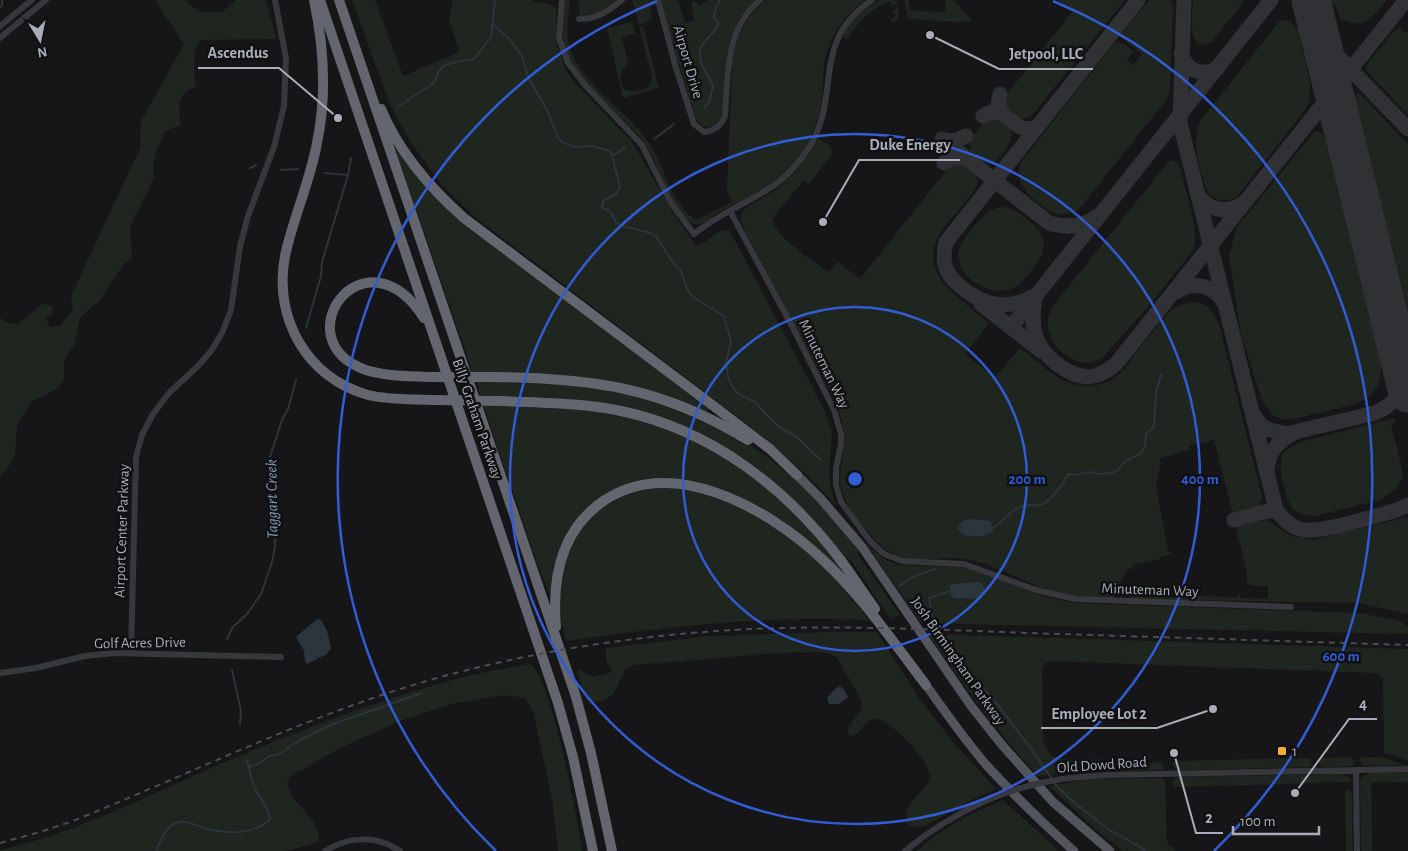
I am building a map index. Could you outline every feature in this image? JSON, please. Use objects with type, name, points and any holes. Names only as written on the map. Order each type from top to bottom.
[{"type":"highway","points":[[314,0],[320,26],[323,55],[323,99],[318,142],[285,258],[283,296],[287,318],[292,330],[306,353],[320,369],[342,384],[382,397],[586,406],[621,411],[648,418],[705,441],[747,466],[785,497],[823,538],[842,562],[926,684]]},
{"type":"highway","name":"Billy Graham Parkway","points":[[320,0],[558,703],[580,785],[594,851]]},
{"type":"highway","name":"Billy Graham Parkway","points":[[339,0],[576,698],[591,753],[612,851]]},
{"type":"highway","points":[[355,46],[383,114],[399,142],[425,179],[442,198],[478,230],[770,449],[797,475]]},
{"type":"highway","points":[[432,331],[417,308],[400,292],[373,283],[359,285],[345,292],[334,306],[330,322],[332,336],[343,355],[367,370],[396,375],[427,377],[578,380],[619,387],[658,397],[716,421],[754,444],[797,475]]},
{"type":"highway","points":[[557,643],[554,596],[556,578],[563,552],[572,533],[590,512],[616,494],[648,484],[670,483],[694,487],[736,501],[765,516],[793,534],[824,560],[853,592],[926,684]]},
{"type":"main road","name":"Josh Birmingham Parkway","points":[[797,475],[821,498],[862,547],[970,706],[1002,745],[1053,802],[1110,851]]},
{"type":"main road","points":[[926,684],[988,767],[1074,851]]},
{"type":"street","points":[[0,26],[33,0],[38,7]]},
{"type":"street","points":[[0,38],[46,0]]},
{"type":"street","name":"Airport Center Parkway","points":[[130,652],[136,457],[142,435],[153,414],[169,393],[211,351],[222,333],[231,310],[240,246],[248,216],[274,147],[284,106],[286,58],[275,0]]},
{"type":"street","points":[[562,0],[559,38],[568,63],[584,84],[642,145],[671,203],[696,237],[716,219],[762,194],[783,179],[809,148],[817,132],[823,112],[834,46],[850,19],[872,0]]},
{"type":"street","points":[[579,19],[588,19],[605,14],[622,0]]},
{"type":"street","name":"Airport Drive","points":[[658,0],[676,68],[694,124],[704,132],[716,129],[722,124],[725,116],[729,58],[733,39],[743,18],[760,0]]},
{"type":"street","name":"Minuteman Way","points":[[730,211],[793,328],[834,410],[841,434],[836,468],[836,485],[841,502],[870,541],[884,554],[902,561],[964,564],[1036,590],[1075,599],[1291,606]]},
{"type":"street","name":"Golf Acres Drive","points":[[0,673],[36,668],[85,656],[130,652],[281,657]]},
{"type":"street","name":"Old Dowd Road","points":[[905,851],[922,837],[985,801],[1022,787],[1044,782],[1106,775],[1408,769]]},
{"type":"street","points":[[1356,770],[1357,851]]},
{"type":"street","points":[[325,851],[343,842],[361,839],[381,842],[400,851]]},
{"type":"shaded area","points":[[155,0],[184,0],[200,12],[222,12],[236,0],[266,0],[276,39],[202,40],[198,44],[194,62],[196,87],[185,93],[180,102],[181,125],[165,131],[156,152],[153,167],[154,178],[130,226],[132,259],[125,263],[100,301],[80,318],[74,346],[64,360],[64,380],[58,388],[31,402],[17,426],[15,455],[6,471],[0,476],[0,318],[8,323],[18,324],[43,303],[52,307],[53,313],[46,319],[50,327],[60,326],[73,310],[71,296],[140,148],[141,121],[184,44]]},
{"type":"shaded area","points":[[352,0],[375,0],[403,76],[459,52],[449,19],[453,0],[530,0],[556,8],[557,45],[566,70],[577,85],[633,143],[673,213],[697,247],[722,230],[730,231],[824,409],[832,432],[829,475],[831,491],[837,506],[806,474],[765,438],[475,217],[442,185],[409,140],[389,102]]},
{"type":"shaded area","points":[[565,0],[570,0],[567,29],[568,42],[580,68],[589,80],[631,121],[649,143],[681,205],[696,220],[732,202],[727,190],[732,62],[739,35],[752,14],[765,0],[865,0],[843,21],[829,46],[824,66],[822,100],[818,117],[808,143],[793,165],[768,186],[720,211],[706,221],[694,224],[683,216],[677,208],[652,155],[641,138],[593,90],[570,61],[562,33]]},
{"type":"shaded area","points":[[579,0],[616,0],[602,11],[580,16]]},
{"type":"shaded area","points":[[632,0],[655,0],[656,5],[650,6],[652,18],[639,25]]},
{"type":"shaded area","points":[[661,0],[678,0],[685,23],[695,21],[691,4],[694,1],[700,6],[707,0],[755,0],[736,25],[731,39],[725,69],[723,115],[712,127],[702,126],[696,119]]},
{"type":"shaded area","points":[[880,0],[895,0],[899,14],[896,21],[891,21],[888,16],[891,19],[895,16],[893,11],[897,9],[896,4],[892,5],[889,1],[865,17],[847,39],[843,37],[845,31],[858,16]]},
{"type":"shaded area","points":[[904,0],[909,0],[909,10],[945,13],[946,0],[953,0],[973,21],[952,22],[908,19]]},
{"type":"shaded area","points":[[1057,0],[1125,0],[1033,114],[1022,119],[1018,118],[1005,107],[1007,94],[1072,12]]},
{"type":"shaded area","points":[[1149,0],[1170,0],[1173,5],[1170,90],[1167,99],[1080,208],[1063,215],[1053,212],[1037,202],[1024,189],[1019,174],[1021,162],[1116,41],[1126,45],[1133,51],[1127,60],[1133,65],[1142,54],[1124,39],[1121,34]]},
{"type":"shaded area","points":[[1193,0],[1245,0],[1212,42],[1204,45],[1198,43],[1192,31]]},
{"type":"shaded area","points":[[1331,0],[1387,0],[1367,21],[1355,23],[1340,18],[1335,4],[1332,4]]},
{"type":"shaded area","points":[[1283,20],[1290,21],[1298,30],[1310,82],[1309,102],[1303,113],[1238,195],[1229,200],[1220,200],[1211,196],[1205,187],[1198,162],[1196,138],[1200,121],[1279,22]]},
{"type":"shaded area","points":[[632,22],[635,33],[622,37],[628,63],[621,72],[622,85],[624,89],[636,91],[643,90],[652,82],[639,27],[643,26],[659,88],[623,98],[607,28]]},
{"type":"shaded area","points":[[1400,27],[1402,32],[1408,32],[1408,115],[1366,70],[1367,64],[1393,32]]},
{"type":"shaded area","points":[[1357,93],[1408,144],[1408,309],[1354,95]]},
{"type":"shaded area","points":[[993,119],[1009,126],[1011,138],[1005,151],[994,163],[985,163],[971,153],[970,144],[979,128]]},
{"type":"shaded area","points":[[1316,131],[1324,135],[1381,364],[1380,375],[1374,391],[1362,401],[1298,418],[1282,419],[1272,415],[1262,400],[1241,335],[1229,255],[1237,227]]},
{"type":"shaded area","points":[[819,139],[830,146],[832,150],[831,156],[809,184],[804,180],[772,219],[780,234],[787,241],[828,272],[838,262],[860,279],[949,167],[959,164],[964,165],[976,174],[978,184],[942,231],[935,246],[933,259],[937,272],[944,284],[989,323],[965,354],[995,377],[1020,348],[1049,371],[1067,382],[1085,386],[1098,385],[1110,381],[1121,373],[1169,312],[1186,303],[1193,302],[1200,303],[1212,311],[1220,328],[1262,496],[1259,506],[1255,509],[1233,514],[1214,440],[1189,446],[1190,450],[1160,458],[1161,466],[1156,486],[1168,550],[1172,554],[1160,557],[1160,559],[1133,565],[1132,569],[1128,568],[1118,587],[1122,590],[1110,598],[1074,596],[1053,592],[976,561],[949,558],[903,558],[889,552],[873,538],[846,502],[840,483],[844,436],[836,404],[740,219],[744,209],[777,189],[795,172]]},
{"type":"shaded area","points":[[398,145],[422,181],[694,396],[709,409],[708,412],[659,394],[473,373],[394,146]]},
{"type":"shaded area","points":[[1172,160],[1179,165],[1191,207],[1195,230],[1194,249],[1149,306],[1103,357],[1095,362],[1086,363],[1068,357],[1054,344],[1050,336],[1048,322],[1052,307],[1169,161]]},
{"type":"shaded area","points":[[1003,207],[1017,212],[1038,229],[1043,238],[1043,249],[1042,256],[1019,284],[1006,290],[996,290],[976,284],[968,277],[962,269],[959,260],[959,250],[966,237],[981,218],[991,210]]},
{"type":"shaded area","points":[[476,381],[578,384],[660,401],[732,433],[770,459],[808,491],[845,532],[859,551],[857,553],[899,614],[891,620],[850,559],[845,559],[817,523],[798,503],[758,469],[717,443],[603,403],[561,398],[480,395]]},
{"type":"shaded area","points":[[483,405],[556,406],[602,411],[636,419],[669,430],[701,445],[732,463],[760,483],[812,531],[840,567],[837,570],[757,508],[656,480],[581,517],[549,592],[538,566]]},
{"type":"shaded area","points":[[1394,418],[1396,423],[1391,424],[1403,473],[1396,489],[1380,500],[1315,516],[1302,515],[1292,509],[1281,474],[1281,460],[1283,454],[1288,449],[1300,442]]},
{"type":"shaded area","points":[[668,486],[704,493],[734,504],[773,525],[823,564],[869,620],[792,619],[717,623],[566,641],[559,611],[559,576],[574,537],[595,512],[630,492]]},
{"type":"shaded area","points":[[1408,517],[1408,614],[1358,603],[1130,599],[1128,592],[1130,590],[1137,593],[1138,597],[1184,597],[1185,592],[1198,595],[1238,597],[1239,592],[1241,598],[1268,599],[1268,586],[1247,584],[1247,573],[1236,527],[1267,520],[1292,536],[1313,540]]},
{"type":"shaded area","points":[[970,519],[991,521],[993,531],[987,535],[979,536],[963,534],[958,529],[962,522]]},
{"type":"shaded area","points":[[867,545],[884,559],[898,565],[964,567],[1034,593],[1075,603],[1360,613],[1399,621],[1408,626],[1408,634],[921,623]]},
{"type":"shaded area","points":[[982,583],[985,590],[981,599],[954,598],[951,596],[950,586],[952,584]]},
{"type":"shaded area","points":[[317,619],[321,620],[327,631],[331,648],[327,654],[307,664],[304,651],[296,637]]},
{"type":"shaded area","points":[[877,632],[919,698],[953,742],[996,789],[973,799],[925,826],[911,827],[907,824],[907,815],[911,802],[929,782],[928,770],[907,741],[888,724],[880,720],[870,720],[856,735],[850,736],[847,729],[861,710],[862,702],[838,659],[831,654],[821,652],[776,653],[635,665],[626,668],[609,697],[597,701],[587,701],[577,672],[579,670],[593,677],[612,672],[606,661],[606,648],[710,636]]},
{"type":"shaded area","points":[[928,634],[1408,649],[1408,760],[1384,753],[1383,678],[1377,673],[1051,661],[1044,664],[1042,671],[1043,741],[1051,756],[1061,759],[1120,760],[1147,764],[1161,761],[1164,767],[1162,770],[1069,772],[1038,776],[994,725]]},
{"type":"shaded area","points":[[530,664],[538,675],[547,695],[555,722],[570,782],[582,851],[558,851],[552,798],[533,711],[525,698],[505,695],[455,703],[402,720],[343,747],[290,776],[287,782],[291,794],[314,824],[319,836],[318,842],[287,851],[0,851],[84,824],[249,752],[374,704],[471,675]]},
{"type":"shaded area","points":[[839,686],[843,688],[848,697],[839,704],[829,704],[827,698]]},
{"type":"shaded area","points":[[1349,757],[1354,760],[1353,766],[1322,767],[1317,761],[1319,758]]},
{"type":"shaded area","points":[[1361,757],[1381,757],[1406,765],[1364,766],[1359,761]]},
{"type":"shaded area","points":[[1309,758],[1311,765],[1308,767],[1178,770],[1174,768],[1172,763],[1175,761]]},
{"type":"shaded area","points":[[1375,772],[1408,772],[1408,782],[1371,783],[1372,851],[1361,851],[1360,780],[1369,773]]},
{"type":"shaded area","points":[[1342,774],[1349,777],[1351,782],[1175,787],[1173,784],[1174,779],[1179,777]]},
{"type":"shaded area","points":[[1161,778],[1165,781],[1167,841],[1168,844],[1178,851],[1123,851],[1095,829],[1049,786],[1090,779]]},
{"type":"shaded area","points":[[1345,789],[1350,791],[1352,795],[1353,851],[1346,851]]},
{"type":"shaded area","points":[[1003,800],[1059,851],[917,851],[936,835],[958,821]]},
{"type":"waterway","points":[[0,8],[2,0]]},
{"type":"waterway","name":"Taggart Creek","points":[[397,107],[434,83],[439,71],[445,65],[475,58],[491,37],[495,0]]},
{"type":"waterway","points":[[704,108],[709,102],[713,86],[701,61],[700,50],[702,45],[716,30],[719,23],[714,15],[720,0]]},
{"type":"waterway","points":[[493,24],[510,40],[522,56],[529,79],[548,112],[558,138],[562,142],[575,147],[591,146],[610,151],[620,187],[616,194],[603,201],[602,208],[610,211],[616,222],[622,226],[656,236],[671,260],[681,271],[687,289],[693,297],[724,316],[731,342],[726,362],[728,377],[733,388],[739,394],[755,402],[782,429],[794,435],[820,459]]},
{"type":"waterway","points":[[654,139],[674,124]]},
{"type":"waterway","points":[[613,155],[625,148]]},
{"type":"waterway","name":"Taggart Creek","points":[[306,328],[351,158]]},
{"type":"waterway","points":[[250,168],[256,165]]},
{"type":"waterway","points":[[281,170],[298,169]]},
{"type":"waterway","points":[[325,173],[347,175]]},
{"type":"waterway","points":[[992,528],[1018,508],[1046,502],[1057,491],[1068,474],[1076,475],[1088,472],[1111,473],[1118,470],[1123,463],[1141,453],[1145,447],[1146,434],[1154,427],[1156,392],[1161,375]]},
{"type":"waterway","name":"Taggart Creek","points":[[227,639],[232,628],[247,614],[261,594],[272,562],[275,546],[276,508],[269,460],[282,420],[288,409],[296,380]]},
{"type":"waterway","points":[[900,586],[913,577],[936,569]]},
{"type":"waterway","points":[[950,591],[929,598],[933,619],[968,676],[991,696],[1052,779]]},
{"type":"waterway","name":"Taggart Creek","points":[[232,670],[241,711],[240,724]]},
{"type":"waterway","points":[[249,767],[269,756],[277,755],[302,739],[333,724],[422,693]]},
{"type":"waterway","name":"Taggart Creek","points":[[156,851],[168,829],[175,823],[190,823],[215,831],[240,832],[256,828],[270,819],[266,807],[256,791],[247,760]]},
{"type":"waterway","points":[[1054,783],[1071,800],[1108,829],[1147,851]]},
{"type":"taxiway","points":[[1036,295],[1007,305],[988,303],[970,294],[948,272],[944,262],[946,242],[1138,0]]},
{"type":"taxiway","points":[[1184,0],[1180,123],[1276,509],[1291,525],[1299,529],[1313,530],[1349,523],[1397,510],[1408,505]]},
{"type":"taxiway","points":[[1011,327],[1271,0]]},
{"type":"taxiway","points":[[1036,295],[1033,316],[1034,332],[1047,356],[1072,373],[1086,377],[1101,374],[1116,364],[1406,0]]},
{"type":"taxiway","points":[[1320,34],[1329,47],[1408,129]]},
{"type":"taxiway","points":[[1181,53],[1183,59],[1195,71],[1206,72],[1218,68]]},
{"type":"taxiway","points":[[1000,94],[998,105],[1003,114]]},
{"type":"taxiway","points":[[983,116],[992,112],[999,113],[1023,128],[1030,129],[1039,125]]},
{"type":"taxiway","points":[[942,139],[954,140],[966,136]]},
{"type":"taxiway","points":[[942,139],[1049,223],[1074,226],[1091,221],[1096,217]]},
{"type":"taxiway","points":[[944,163],[953,157],[967,158]]},
{"type":"taxiway","points":[[1197,193],[1206,203],[1218,209],[1230,209],[1243,203]]},
{"type":"taxiway","points":[[1176,292],[1189,286],[1203,286],[1215,292],[1224,303]]},
{"type":"taxiway","points":[[981,304],[1041,351]]},
{"type":"taxiway","points":[[1253,414],[1260,424],[1267,429],[1286,434],[1375,413],[1389,405],[1397,395],[1400,389],[1401,367]]},
{"type":"taxiway","points":[[1267,470],[1272,452],[1279,443],[1294,433]]},
{"type":"taxiway","points":[[1234,520],[1276,509]]},
{"type":"runway","points":[[1311,0],[1408,393]]},
{"type":"railway","points":[[0,843],[70,822],[257,743],[399,689],[448,675],[530,656],[614,642],[740,630],[844,628],[1408,645]]},
{"type":"place","name":"Jetpool, LLC","points":[[930,35]]},
{"type":"place","name":"Ascendus","points":[[338,118]]},
{"type":"place","name":"Duke Energy","points":[[823,222]]},
{"type":"place","name":"Employee Lot 2","points":[[1213,709]]},
{"type":"place","name":"1","points":[[1282,751]]},
{"type":"place","name":"2","points":[[1174,753]]},
{"type":"place","name":"4","points":[[1295,793]]}]
